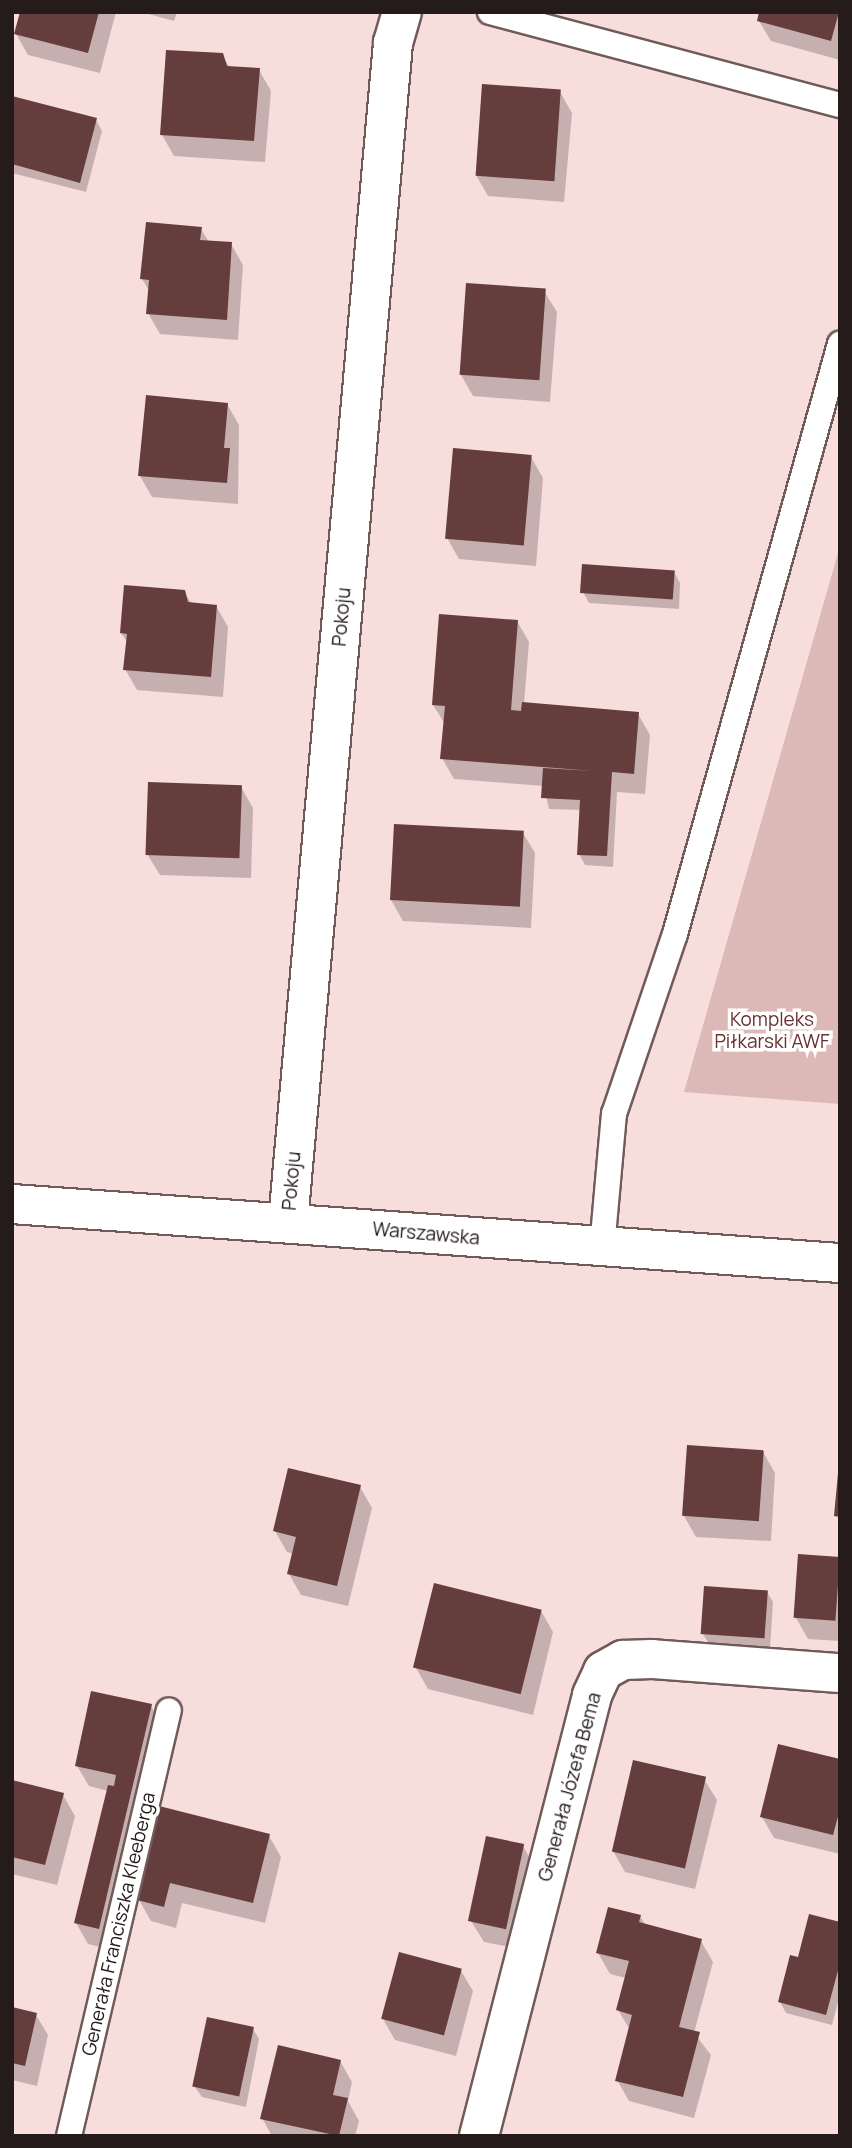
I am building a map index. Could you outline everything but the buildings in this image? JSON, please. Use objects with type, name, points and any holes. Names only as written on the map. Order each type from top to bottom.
[{"type":"street","name":"Pokoju","points":[[288,1222],[393,43],[402,12]]},
{"type":"street","name":"Warszawska","points":[[12,1204],[840,1263]]},
{"type":"street","name":"Generała Józefa Bema","points":[[479,2136],[592,1695],[603,1671],[623,1660],[652,1658],[840,1673]]},
{"type":"lane","points":[[490,12],[840,105]]},
{"type":"lane","points":[[602,1248],[614,1114],[675,934],[840,344]]},
{"type":"lane","name":"Generała Franciszka Kleeberga","points":[[68,2136],[169,1711]]},
{"type":"green space","name":"Kompleks Piłkarski AWF","points":[[840,546],[840,1104],[684,1092]]}]
